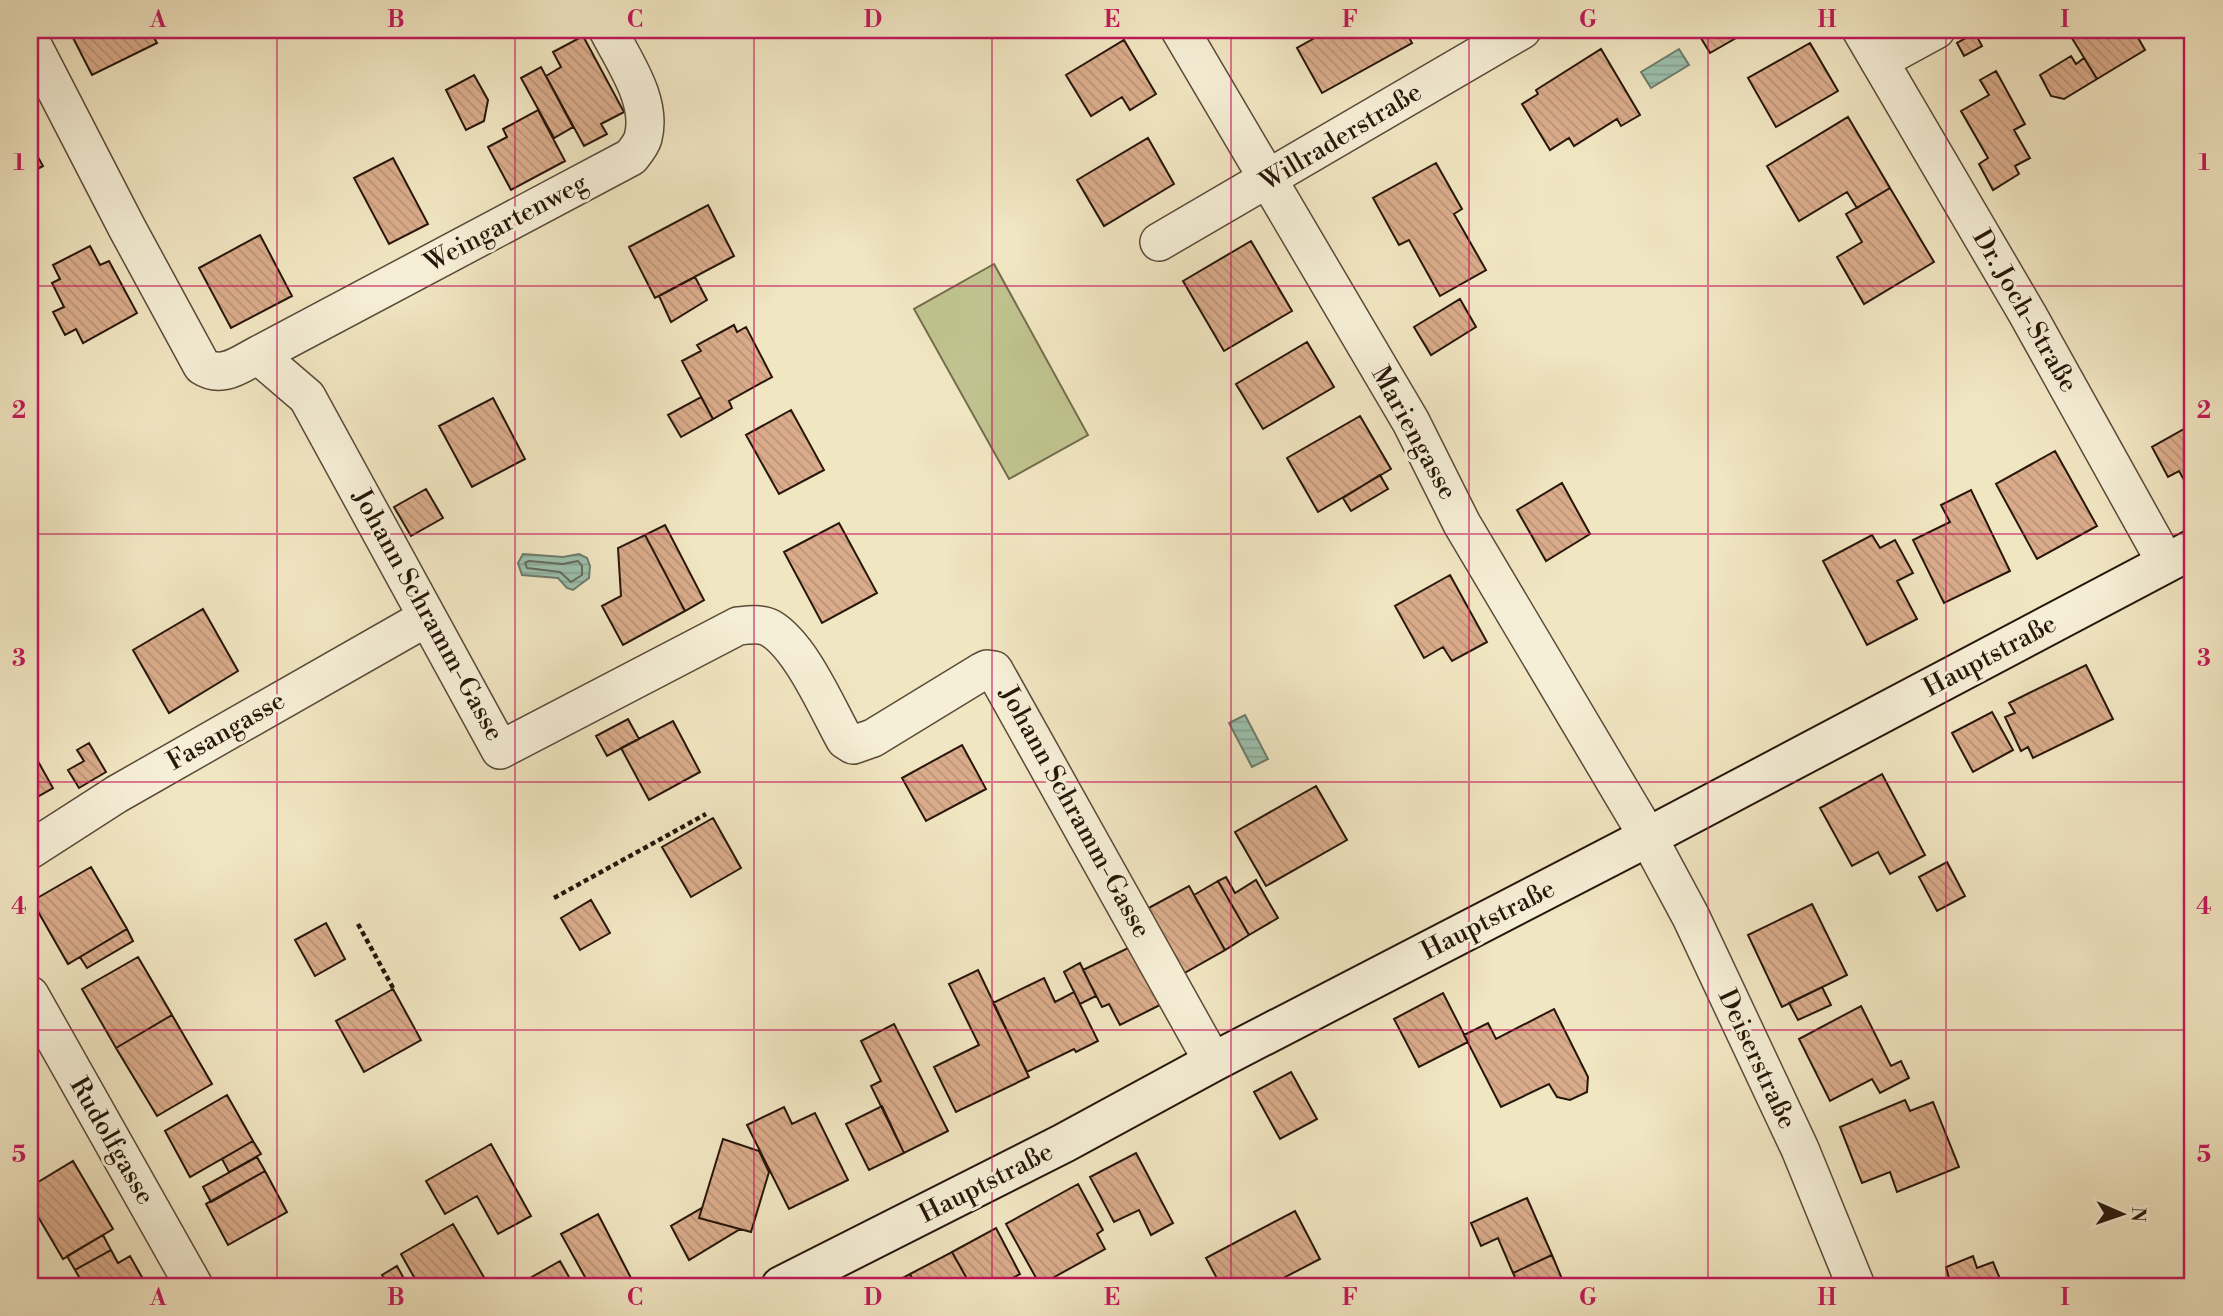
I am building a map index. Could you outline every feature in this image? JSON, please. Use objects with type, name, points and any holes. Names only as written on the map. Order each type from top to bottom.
[{"type":"main road","name":"Hauptstraße","points":[[781,1286],[1064,1143],[1213,1062],[2179,556]]},
{"type":"street","name":"Weingartenweg","points":[[258,355],[631,157],[643,141],[643,101],[608,30]]},
{"type":"street","name":"Mariengasse","points":[[1180,30],[1411,422],[1462,524],[1647,837]]},
{"type":"street","name":"Willraderstraße","points":[[1159,242],[1522,30]]},
{"type":"street","name":"Dr. Joch-Straße","points":[[1861,30],[2028,314],[2179,556]]},
{"type":"street","points":[[1879,61],[1936,30]]},
{"type":"street","points":[[30,40],[202,366],[212,372],[225,372],[258,355]]},
{"type":"street","name":"Johann Schramm-Gasse","points":[[258,355],[307,397],[500,750],[738,626],[750,624],[768,627],[793,647],[845,740],[853,745],[873,738],[981,672],[994,670],[1213,1062]]},
{"type":"street","name":"Fasangasse","points":[[30,850],[117,793],[426,618]]},
{"type":"street","name":"Deiserstraße","points":[[1647,837],[1691,918],[1800,1149],[1856,1286]]},
{"type":"street","name":"Rudolfgasse","points":[[30,995],[194,1286]]},
{"type":"path","points":[[554,898],[706,814]]},
{"type":"path","points":[[358,924],[393,988]]},
{"type":"shaded area","points":[[994,264],[1088,435],[1009,479],[914,309]]},
{"type":"water","points":[[1679,49],[1689,65],[1651,88],[1641,72]]},
{"type":"water","points":[[523,554],[563,557],[579,554],[587,558],[590,566],[589,578],[573,590],[567,588],[558,578],[522,575],[518,563]]},
{"type":"water","points":[[1245,715],[1268,759],[1252,767],[1229,723]]},
{"type":"building","points":[[69,30],[150,30],[157,43],[92,75]]},
{"type":"building","points":[[1329,30],[1405,30],[1412,43],[1322,93],[1297,48]]},
{"type":"building","points":[[1696,30],[1750,30],[1710,53]]},
{"type":"building","points":[[2067,30],[2139,30],[2142,34],[2137,36],[2145,50],[2097,79]]},
{"type":"building","points":[[1975,33],[1982,46],[1964,56],[1957,43]]},
{"type":"building","points":[[583,36],[624,112],[601,124],[607,134],[584,146],[546,76],[561,67],[553,52]]},
{"type":"building","points":[[1124,40],[1156,94],[1130,110],[1122,97],[1091,116],[1066,75]]},
{"type":"building","points":[[1810,43],[1838,91],[1776,127],[1748,78]]},
{"type":"building","points":[[1601,49],[1640,115],[1621,126],[1617,119],[1574,146],[1569,138],[1550,150],[1522,104],[1538,94],[1536,90]]},
{"type":"building","points":[[2071,56],[2076,64],[2084,58],[2097,79],[2064,99],[2051,96],[2040,75]]},
{"type":"building","points":[[541,67],[573,127],[554,138],[521,78]]},
{"type":"building","points":[[1996,71],[2025,124],[2014,130],[2030,158],[2015,166],[2019,174],[1993,190],[1979,164],[1988,158],[1961,111],[1989,95],[1980,80]]},
{"type":"building","points":[[474,75],[488,100],[484,121],[466,130],[446,90]]},
{"type":"building","points":[[538,110],[565,161],[511,190],[488,147],[507,137],[503,129]]},
{"type":"building","points":[[1848,117],[1890,188],[1857,208],[1847,192],[1799,221],[1767,166]]},
{"type":"building","points":[[1148,138],[1174,184],[1104,226],[1077,180]]},
{"type":"building","points":[[30,143],[43,166],[30,173]]},
{"type":"building","points":[[393,158],[428,224],[389,244],[354,178]]},
{"type":"building","points":[[1436,163],[1462,209],[1454,214],[1486,270],[1440,296],[1409,240],[1399,245],[1373,198]]},
{"type":"building","points":[[1890,188],[1934,262],[1864,304],[1837,257],[1862,242],[1846,214]]},
{"type":"building","points":[[708,205],[734,256],[655,298],[629,247]]},
{"type":"building","points":[[260,235],[292,296],[231,328],[199,268]]},
{"type":"building","points":[[1251,241],[1292,311],[1224,351],[1183,281]]},
{"type":"building","points":[[90,246],[100,265],[109,261],[137,313],[83,343],[76,329],[65,335],[53,312],[64,307],[52,283],[60,279],[53,265]]},
{"type":"building","points":[[695,277],[707,300],[671,322],[659,296]]},
{"type":"building","points":[[1460,299],[1476,327],[1431,355],[1414,327]]},
{"type":"building","points":[[734,325],[737,332],[746,327],[772,377],[729,401],[732,408],[713,419],[682,361],[701,351],[697,345]]},
{"type":"building","points":[[1307,342],[1334,387],[1263,429],[1236,384]]},
{"type":"building","points":[[701,397],[713,419],[681,437],[668,415]]},
{"type":"building","points":[[493,398],[525,459],[472,487],[439,426]]},
{"type":"building","points":[[791,410],[824,470],[779,494],[746,435]]},
{"type":"building","points":[[1360,416],[1391,469],[1318,512],[1287,458]]},
{"type":"building","points":[[2193,424],[2193,481],[2187,485],[2179,471],[2168,477],[2152,447]]},
{"type":"building","points":[[2055,451],[2097,526],[2037,559],[1996,484]]},
{"type":"building","points":[[1380,475],[1388,489],[1351,511],[1343,498]]},
{"type":"building","points":[[1562,483],[1590,534],[1546,561],[1517,510]]},
{"type":"building","points":[[426,489],[443,518],[411,536],[394,507]]},
{"type":"building","points":[[1971,490],[2010,571],[1944,603],[1913,540],[1950,522],[1941,505]]},
{"type":"building","points":[[839,523],[877,593],[822,623],[784,552]]},
{"type":"building","points":[[665,525],[704,600],[685,611],[645,535]]},
{"type":"building","points":[[645,535],[685,611],[623,645],[602,606],[621,596],[618,548]]},
{"type":"building","points":[[1872,535],[1880,548],[1895,540],[1913,573],[1897,581],[1917,619],[1867,645],[1823,561]]},
{"type":"building","points":[[1450,575],[1487,642],[1452,661],[1443,647],[1424,658],[1395,606]]},
{"type":"building","points":[[203,609],[238,671],[169,713],[133,650]]},
{"type":"building","points":[[2086,665],[2113,719],[2033,758],[2028,747],[2021,751],[2005,717],[2015,713],[2009,703]]},
{"type":"building","points":[[1992,712],[2013,750],[1973,772],[1952,733]]},
{"type":"building","points":[[628,719],[639,739],[607,756],[596,736]]},
{"type":"building","points":[[673,721],[700,772],[649,800],[621,748]]},
{"type":"building","points":[[89,743],[106,772],[79,788],[68,770],[84,761],[77,750]]},
{"type":"building","points":[[962,745],[986,789],[926,821],[902,778]]},
{"type":"building","points":[[30,747],[53,788],[30,801]]},
{"type":"building","points":[[1882,774],[1925,855],[1890,874],[1878,852],[1852,866],[1820,808]]},
{"type":"building","points":[[1316,786],[1347,840],[1266,886],[1235,832]]},
{"type":"building","points":[[713,818],[741,868],[691,897],[662,847]]},
{"type":"building","points":[[1947,862],[1965,896],[1937,911],[1919,877]]},
{"type":"building","points":[[91,867],[127,929],[68,964],[32,901]]},
{"type":"building","points":[[1226,877],[1235,893],[1256,880],[1278,918],[1249,935],[1218,881]]},
{"type":"building","points":[[1218,881],[1249,935],[1225,950],[1194,895]]},
{"type":"building","points":[[1189,886],[1225,950],[1181,975],[1145,910]]},
{"type":"building","points":[[591,900],[610,933],[580,950],[561,918]]},
{"type":"building","points":[[1812,904],[1847,975],[1782,1007],[1748,935]]},
{"type":"building","points":[[326,923],[345,959],[315,976],[295,940]]},
{"type":"building","points":[[127,929],[133,941],[87,968],[80,957]]},
{"type":"building","points":[[1130,947],[1160,1005],[1120,1025],[1109,1004],[1102,1007],[1083,970]]},
{"type":"building","points":[[138,957],[172,1015],[116,1048],[82,989]]},
{"type":"building","points":[[1080,963],[1096,996],[1080,1004],[1064,972]]},
{"type":"building","points":[[978,970],[1029,1077],[956,1112],[934,1067],[979,1045],[949,984]]},
{"type":"building","points":[[1044,978],[1055,1002],[1074,992],[1098,1041],[1076,1052],[1074,1049],[1027,1072],[993,1003]]},
{"type":"building","points":[[1822,987],[1831,1005],[1798,1020],[1789,1003]]},
{"type":"building","points":[[393,989],[421,1040],[364,1072],[336,1021]]},
{"type":"building","points":[[1443,993],[1468,1042],[1419,1067],[1394,1019]]},
{"type":"building","points":[[1861,1006],[1891,1066],[1901,1061],[1909,1078],[1880,1093],[1872,1079],[1830,1101],[1799,1039]]},
{"type":"building","points":[[1554,1009],[1588,1077],[1587,1092],[1570,1100],[1557,1097],[1549,1084],[1501,1107],[1464,1035],[1488,1023],[1496,1039]]},
{"type":"building","points":[[172,1015],[212,1084],[157,1116],[116,1048]]},
{"type":"building","points":[[894,1024],[948,1131],[904,1153],[871,1086],[881,1081],[861,1041]]},
{"type":"building","points":[[1291,1072],[1317,1119],[1280,1139],[1254,1092]]},
{"type":"building","points":[[227,1095],[253,1141],[190,1177],[165,1131]]},
{"type":"building","points":[[1905,1100],[1910,1111],[1933,1102],[1959,1167],[1897,1192],[1890,1172],[1862,1183],[1840,1127]]},
{"type":"building","points":[[882,1106],[904,1153],[869,1170],[846,1124]]},
{"type":"building","points":[[784,1107],[792,1124],[815,1113],[848,1180],[789,1209],[747,1125]]},
{"type":"building","points":[[723,1139],[759,1151],[769,1172],[751,1232],[699,1218]]},
{"type":"building","points":[[253,1141],[261,1154],[229,1172],[222,1159]]},
{"type":"building","points":[[491,1144],[531,1216],[498,1234],[477,1196],[445,1214],[426,1181]]},
{"type":"building","points":[[1136,1153],[1173,1223],[1151,1235],[1139,1210],[1114,1222],[1090,1177]]},
{"type":"building","points":[[257,1157],[265,1171],[211,1202],[203,1187]]},
{"type":"building","points":[[73,1161],[113,1229],[63,1259],[30,1203],[30,1187]]},
{"type":"building","points":[[265,1171],[287,1212],[228,1245],[206,1204]]},
{"type":"building","points":[[1078,1184],[1103,1230],[1097,1234],[1105,1249],[1040,1285],[1006,1224]]},
{"type":"building","points":[[1527,1198],[1552,1255],[1513,1273],[1498,1238],[1481,1246],[1471,1223]]},
{"type":"building","points":[[702,1208],[699,1218],[740,1229],[689,1260],[671,1226]]},
{"type":"building","points":[[1295,1211],[1320,1259],[1268,1286],[1221,1286],[1206,1258]]},
{"type":"building","points":[[598,1214],[632,1280],[621,1286],[590,1286],[561,1234]]},
{"type":"building","points":[[453,1224],[489,1286],[419,1286],[401,1254]]},
{"type":"building","points":[[996,1228],[1020,1274],[998,1286],[971,1286],[952,1252]]},
{"type":"building","points":[[103,1235],[111,1250],[75,1270],[67,1256]]},
{"type":"building","points":[[111,1250],[118,1263],[130,1256],[147,1286],[76,1286],[82,1282],[75,1270]]},
{"type":"building","points":[[952,1252],[971,1286],[916,1286],[910,1274]]},
{"type":"building","points":[[1552,1255],[1565,1286],[1519,1286],[1513,1273]]},
{"type":"building","points":[[1973,1256],[1977,1268],[1993,1262],[2003,1286],[1951,1286],[1946,1267]]},
{"type":"building","points":[[560,1261],[574,1286],[516,1286]]},
{"type":"building","points":[[397,1266],[408,1286],[389,1286],[382,1275]]},
{"type":"building","points":[[910,1274],[916,1286],[887,1286]]}]
